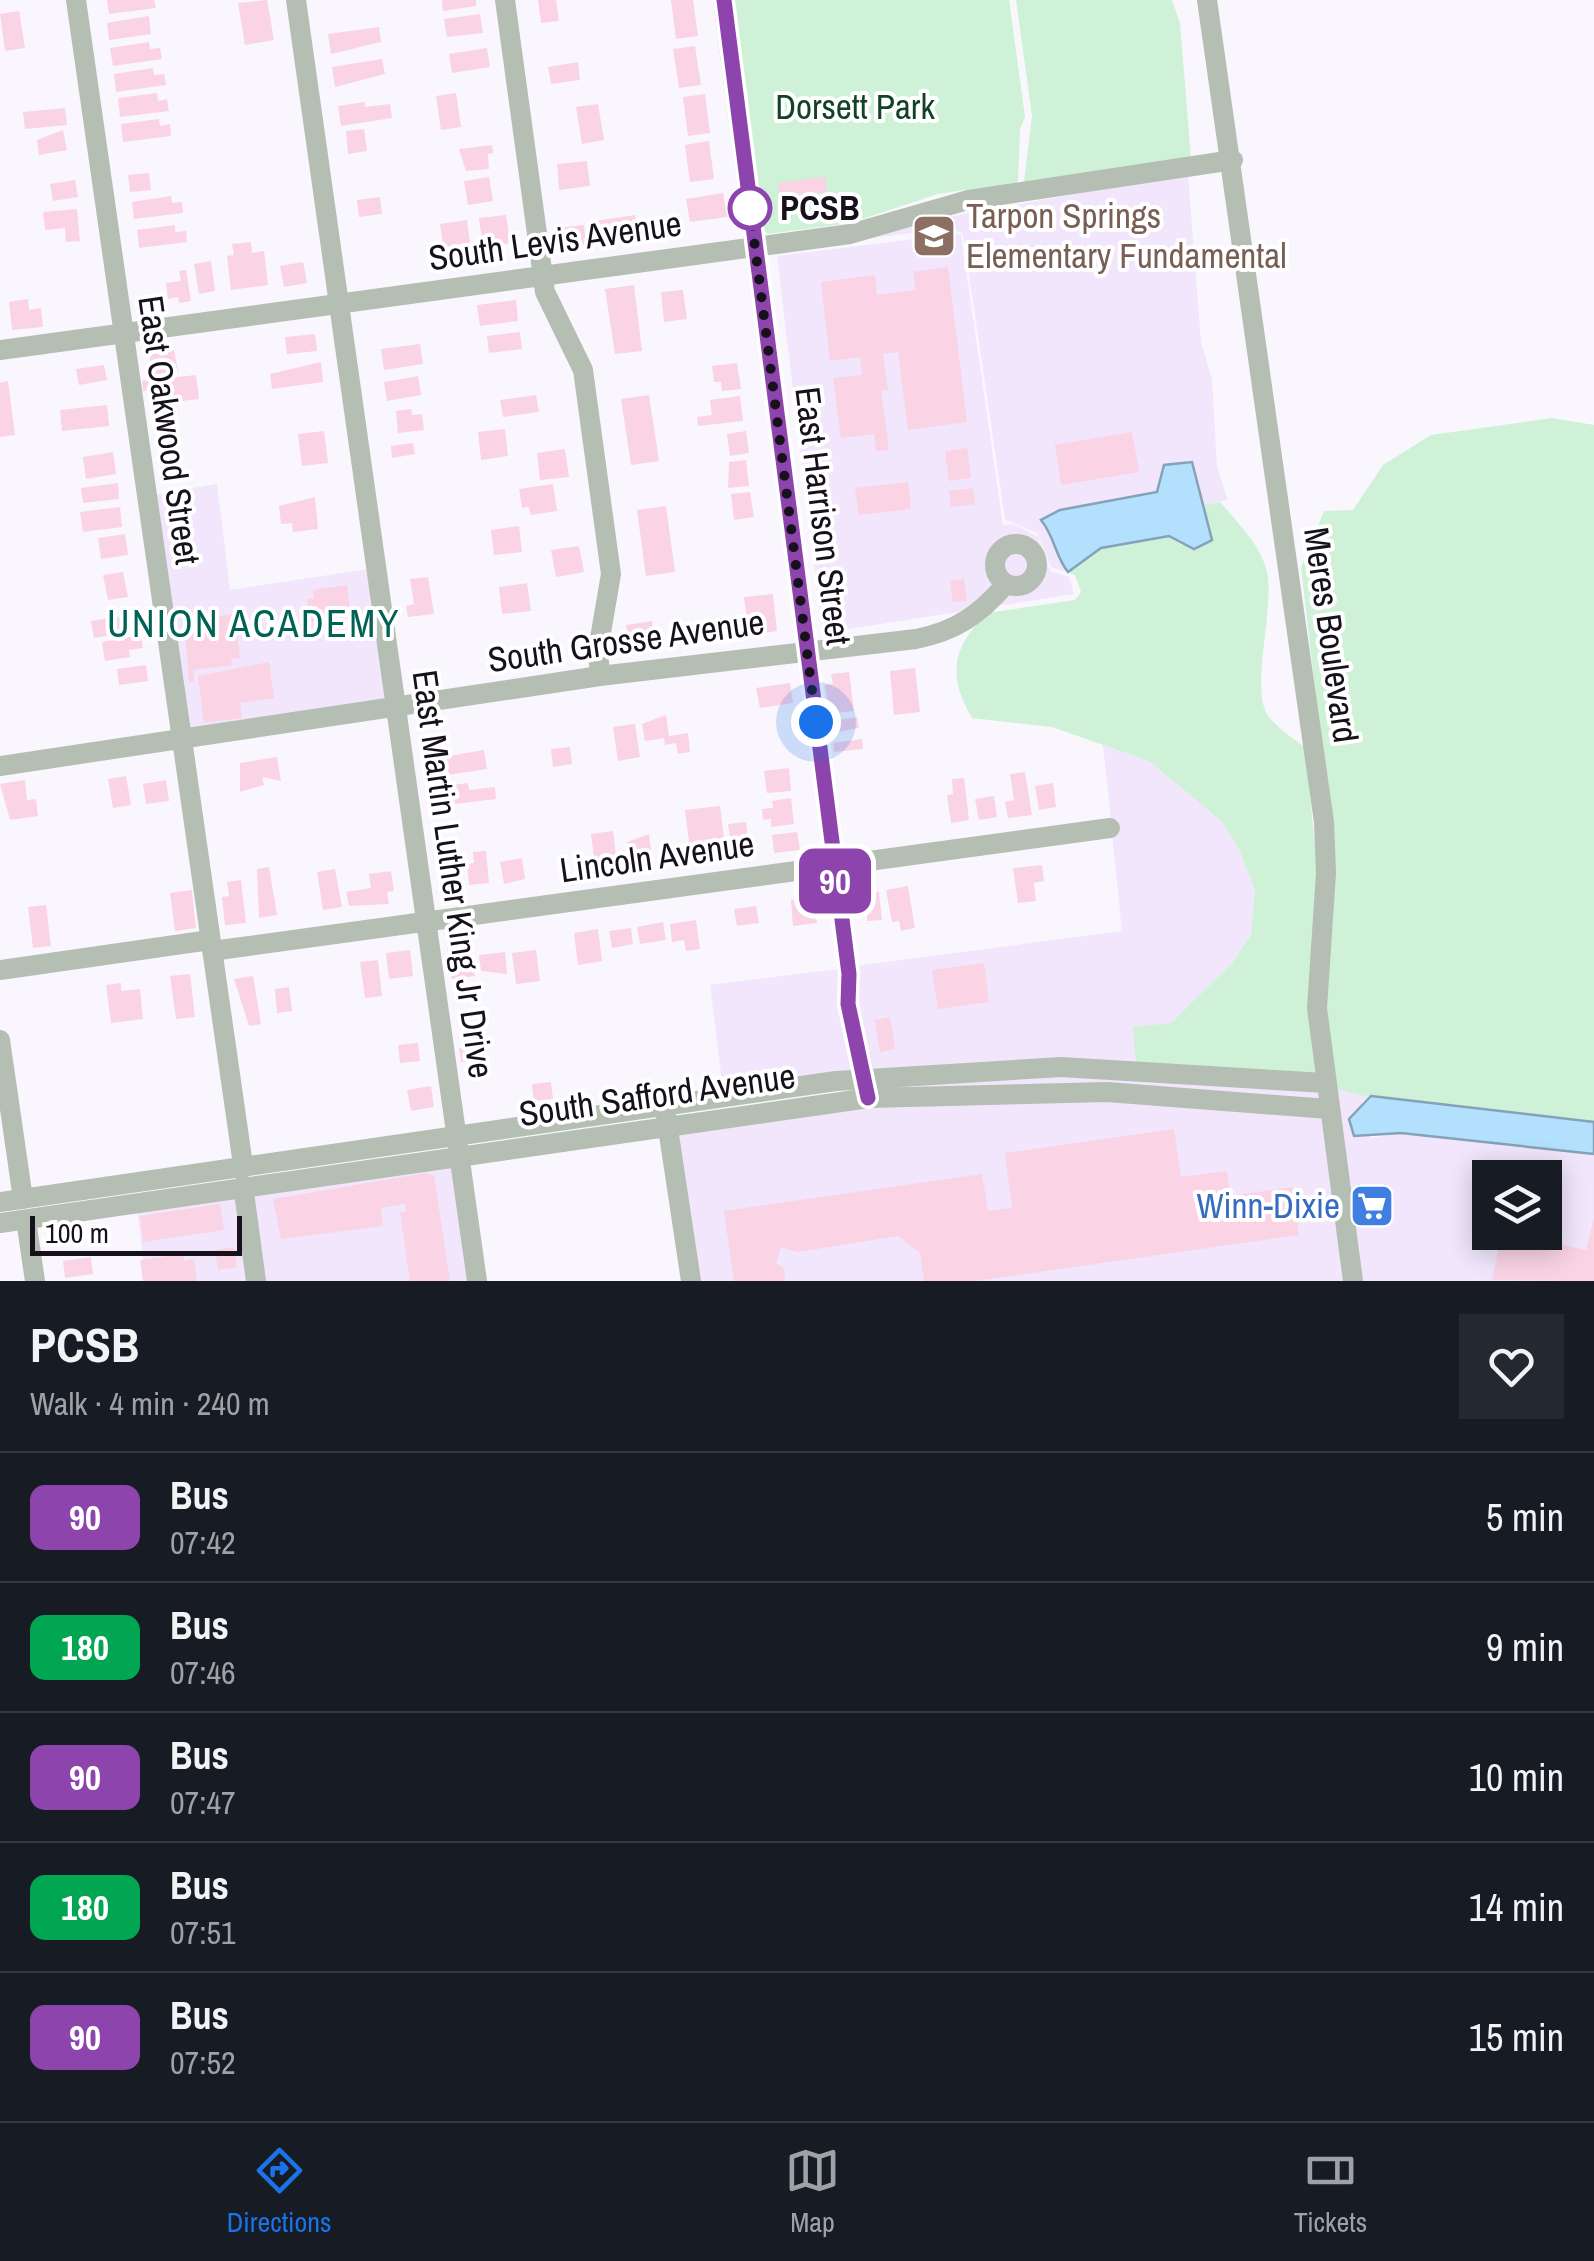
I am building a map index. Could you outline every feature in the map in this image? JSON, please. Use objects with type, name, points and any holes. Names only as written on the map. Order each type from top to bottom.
[{"type":"street","name":"East Oakwood Street","points":[[76,0],[256,1281]]},
{"type":"street","name":"East Martin Luther King Jr Drive","points":[[296,0],[476,1281]]},
{"type":"street","points":[[504,0],[542,275],[550,304],[583,370],[611,574],[598,650],[600,676]]},
{"type":"street","name":"East Harrison Street","points":[[724,0],[849,974],[848,1004],[867,1089]]},
{"type":"street","name":"Meres Boulevard","points":[[1207,0],[1233,160],[1324,822],[1326,873],[1317,1008],[1353,1281]]},
{"type":"street","name":"South Levis Avenue","points":[[0,350],[850,234],[968,200],[1233,160]]},
{"type":"street","name":"South Grosse Avenue","points":[[0,766],[600,676],[950,632],[968,622],[1006,584]]},
{"type":"street","name":"Lincoln Avenue","points":[[0,970],[426,920],[1110,828]]},
{"type":"street","points":[[0,1040],[34,1281]]},
{"type":"street","name":"South Safford Avenue","points":[[458,1147],[665,1106],[1060,1067],[1325,1083]]},
{"type":"street","name":"South Safford Avenue","points":[[0,1223],[24,1209],[243,1175],[458,1147],[668,1128],[867,1089],[1107,1092],[1328,1109]]},
{"type":"street","points":[[665,1106],[691,1281]]},
{"type":"street","name":"South Safford Avenue","points":[[0,1202],[24,1209]]},
{"type":"shaded area","points":[[1188,174],[1201,342],[1212,379],[1217,467],[1228,500],[1202,505],[1192,462],[1158,492],[1041,521],[1056,540],[1059,560],[1067,572],[1051,567],[1037,533],[1005,519],[963,234],[951,228],[849,241],[892,227]]},
{"type":"shaded area","points":[[961,235],[1003,525],[1014,524],[1038,537],[1050,571],[1069,577],[1074,594],[822,633],[777,256]]},
{"type":"shaded area","points":[[217,484],[230,590],[369,569],[386,700],[188,731],[154,495]]},
{"type":"shaded area","points":[[1103,745],[1149,761],[1220,820],[1238,847],[1255,890],[1251,933],[1232,963],[1171,1023],[1138,1028],[1136,1062],[873,1072],[856,1003],[855,966],[1122,931],[1112,835],[1119,833],[1118,820],[1111,820]]},
{"type":"shaded area","points":[[839,969],[857,1073],[723,1090],[710,985]]},
{"type":"shaded area","points":[[1060,1074],[1318,1090],[1319,1101],[876,1090],[926,1081]]},
{"type":"shaded area","points":[[1334,1088],[1371,1096],[1362,1102],[1370,1138],[1401,1133],[1594,1154],[1594,1281],[1361,1281]]},
{"type":"shaded area","points":[[1106,1099],[1321,1116],[1345,1281],[699,1281],[677,1133],[869,1106]]},
{"type":"shaded area","points":[[453,1165],[468,1281],[264,1281],[252,1191]]},
{"type":"shaded area","points":[[236,1193],[248,1281],[146,1281],[137,1209]]},
{"type":"green space","name":"Dorsett Park","points":[[733,0],[1009,0],[1025,117],[1020,129],[1018,182],[938,194],[850,223],[768,234],[763,229]]},
{"type":"green space","points":[[1016,0],[1172,0],[1180,23],[1191,159],[1024,182],[1032,116]]},
{"type":"green space","points":[[1552,418],[1594,425],[1594,1122],[1360,1095],[1334,1088],[1325,1008],[1323,759],[1301,567],[1324,511],[1353,510],[1383,465],[1431,435]]},
{"type":"green space","points":[[1220,502],[1254,543],[1267,572],[1261,689],[1264,705],[1269,717],[1305,747],[1318,874],[1316,1075],[1136,1062],[1133,1027],[1171,1023],[1232,963],[1251,934],[1255,890],[1238,847],[1220,820],[1149,761],[1052,727],[972,718],[959,688],[960,650],[987,613],[1075,600],[1081,592],[1075,575],[1067,572],[1101,548],[1169,536],[1182,545],[1211,540],[1202,505]]},
{"type":"water","points":[[1192,462],[1212,540],[1194,549],[1169,536],[1101,548],[1068,572],[1041,520],[1060,510],[1157,492],[1164,465]]},
{"type":"water","points":[[1371,1096],[1594,1122],[1594,1154],[1401,1133],[1354,1136],[1349,1119]]},
{"type":"building","points":[[107,0],[154,0],[156,8],[109,14]]},
{"type":"building","points":[[267,0],[274,40],[245,45],[238,3]]},
{"type":"building","points":[[442,0],[476,0],[476,6],[443,11]]},
{"type":"building","points":[[538,0],[556,0],[559,21],[541,23]]},
{"type":"building","points":[[671,0],[693,0],[698,36],[676,39]]},
{"type":"building","points":[[19,11],[25,48],[5,51],[0,14]]},
{"type":"building","points":[[480,14],[483,33],[447,37],[444,19]]},
{"type":"building","points":[[149,16],[151,34],[109,40],[107,23]]},
{"type":"building","points":[[379,27],[381,42],[331,54],[328,34]]},
{"type":"building","points":[[149,42],[150,49],[160,48],[162,59],[113,66],[110,48]]},
{"type":"building","points":[[695,46],[701,85],[679,88],[673,49]]},
{"type":"building","points":[[487,48],[490,67],[452,73],[449,54]]},
{"type":"building","points":[[382,59],[385,74],[335,87],[332,67]]},
{"type":"building","points":[[578,62],[580,80],[551,84],[548,67]]},
{"type":"building","points":[[153,68],[154,75],[164,74],[166,85],[116,92],[114,74]]},
{"type":"building","points":[[157,93],[158,101],[167,99],[169,111],[120,117],[118,98]]},
{"type":"building","points":[[456,93],[461,127],[441,130],[436,96]]},
{"type":"building","points":[[705,94],[710,133],[688,136],[683,97]]},
{"type":"building","points":[[365,102],[365,107],[390,104],[392,118],[341,126],[338,106]]},
{"type":"building","points":[[598,104],[604,140],[582,144],[576,107]]},
{"type":"building","points":[[65,108],[67,125],[25,129],[23,112]]},
{"type":"building","points":[[159,119],[160,126],[170,124],[171,136],[123,142],[121,124]]},
{"type":"building","points":[[364,129],[367,151],[348,154],[346,131]]},
{"type":"building","points":[[63,130],[67,150],[39,155],[37,140]]},
{"type":"building","points":[[709,141],[714,179],[690,182],[685,145]]},
{"type":"building","points":[[492,145],[489,169],[466,171],[459,149]]},
{"type":"building","points":[[587,161],[590,186],[559,190],[557,164]]},
{"type":"building","points":[[149,173],[151,190],[130,192],[128,175]]},
{"type":"building","points":[[489,177],[493,201],[468,205],[464,181]]},
{"type":"building","points":[[825,177],[827,192],[780,198],[778,183]]},
{"type":"building","points":[[75,180],[78,197],[53,201],[50,184]]},
{"type":"building","points":[[723,193],[727,217],[690,222],[686,199]]},
{"type":"building","points":[[171,196],[172,203],[182,202],[183,213],[134,219],[132,202]]},
{"type":"building","points":[[380,197],[382,214],[359,217],[357,200]]},
{"type":"building","points":[[77,209],[80,241],[66,242],[65,228],[45,230],[43,212]]},
{"type":"building","points":[[506,215],[510,243],[499,245],[499,253],[484,255],[479,218]]},
{"type":"building","points":[[635,215],[638,235],[598,242],[595,221]]},
{"type":"building","points":[[467,220],[470,243],[459,244],[461,258],[445,260],[440,224]]},
{"type":"building","points":[[175,225],[175,232],[186,231],[187,242],[139,248],[137,230]]},
{"type":"building","points":[[584,225],[586,246],[559,249],[557,228]]},
{"type":"building","points":[[251,242],[252,253],[264,251],[268,285],[231,290],[227,256],[234,255],[232,244]]},
{"type":"building","points":[[211,261],[215,291],[199,294],[194,264]]},
{"type":"building","points":[[303,262],[307,283],[284,287],[280,266]]},
{"type":"building","points":[[948,267],[967,422],[908,430],[898,352],[883,354],[888,390],[881,391],[889,450],[876,451],[874,434],[841,438],[833,378],[862,375],[860,357],[830,361],[821,282],[875,275],[877,295],[916,290],[913,272]]},
{"type":"building","points":[[186,270],[191,301],[179,303],[178,297],[168,299],[166,283],[181,281],[179,271]]},
{"type":"building","points":[[634,285],[642,351],[615,354],[605,289]]},
{"type":"building","points":[[683,290],[687,319],[664,322],[661,292]]},
{"type":"building","points":[[28,299],[29,310],[41,308],[43,327],[12,330],[9,302]]},
{"type":"building","points":[[516,300],[518,321],[480,326],[477,305]]},
{"type":"building","points":[[520,332],[522,349],[489,353],[487,336]]},
{"type":"building","points":[[315,334],[317,351],[287,354],[285,337]]},
{"type":"building","points":[[420,344],[423,364],[384,370],[381,349]]},
{"type":"building","points":[[174,350],[178,371],[153,375],[149,354]]},
{"type":"building","points":[[321,362],[323,382],[272,389],[270,374]]},
{"type":"building","points":[[737,363],[741,389],[722,391],[721,382],[714,382],[712,366]]},
{"type":"building","points":[[104,365],[107,380],[79,385],[76,369]]},
{"type":"building","points":[[196,375],[199,399],[156,404],[154,389],[143,391],[142,381]]},
{"type":"building","points":[[418,376],[421,395],[387,401],[384,382]]},
{"type":"building","points":[[8,381],[15,435],[0,437],[0,383]]},
{"type":"building","points":[[536,395],[539,412],[503,417],[500,400]]},
{"type":"building","points":[[649,395],[659,461],[631,465],[621,399]]},
{"type":"building","points":[[740,396],[743,421],[698,426],[697,417],[712,415],[710,400]]},
{"type":"building","points":[[107,405],[109,426],[62,431],[60,410]]},
{"type":"building","points":[[411,409],[412,415],[422,414],[424,430],[398,433],[396,411]]},
{"type":"building","points":[[505,429],[508,456],[481,460],[478,432]]},
{"type":"building","points":[[324,431],[328,463],[302,466],[298,434]]},
{"type":"building","points":[[746,431],[749,453],[730,456],[727,434]]},
{"type":"building","points":[[1132,432],[1139,472],[1061,485],[1055,445]]},
{"type":"building","points":[[176,438],[179,452],[161,455],[158,441]]},
{"type":"building","points":[[413,443],[415,454],[392,458],[391,446]]},
{"type":"building","points":[[967,448],[971,478],[949,481],[945,451]]},
{"type":"building","points":[[565,449],[569,477],[540,480],[537,453]]},
{"type":"building","points":[[113,452],[116,474],[86,479],[83,457]]},
{"type":"building","points":[[746,460],[749,486],[728,488],[729,462]]},
{"type":"building","points":[[908,482],[911,509],[859,515],[855,488]]},
{"type":"building","points":[[118,483],[119,499],[83,503],[81,488]]},
{"type":"building","points":[[553,484],[557,511],[531,515],[529,507],[522,508],[519,489]]},
{"type":"building","points":[[973,488],[975,504],[951,507],[949,491]]},
{"type":"building","points":[[750,492],[754,517],[734,520],[731,494]]},
{"type":"building","points":[[315,497],[318,529],[293,532],[292,523],[281,524],[279,506]]},
{"type":"building","points":[[666,506],[675,572],[646,576],[637,510]]},
{"type":"building","points":[[120,507],[122,527],[83,532],[80,512]]},
{"type":"building","points":[[519,526],[522,552],[494,555],[491,530]]},
{"type":"building","points":[[125,534],[128,555],[101,559],[98,538]]},
{"type":"building","points":[[579,546],[584,572],[556,577],[551,550]]},
{"type":"building","points":[[123,572],[128,597],[108,600],[103,575]]},
{"type":"building","points":[[428,577],[434,614],[408,617],[406,606],[414,604],[410,579]]},
{"type":"building","points":[[964,579],[967,601],[953,602],[950,581]]},
{"type":"building","points":[[527,583],[531,611],[502,614],[499,587]]},
{"type":"building","points":[[347,585],[350,608],[344,609],[345,616],[310,622],[307,599],[314,598],[313,590]]},
{"type":"building","points":[[773,594],[777,631],[749,635],[744,597]]},
{"type":"building","points":[[135,614],[138,631],[94,638],[91,621]]},
{"type":"building","points":[[235,614],[240,658],[231,659],[232,665],[193,670],[194,681],[189,682],[184,620]]},
{"type":"building","points":[[652,621],[656,648],[631,652],[626,625]]},
{"type":"building","points":[[141,635],[143,648],[129,650],[130,657],[105,661],[102,642]]},
{"type":"building","points":[[269,662],[274,698],[240,703],[242,718],[204,723],[198,676]]},
{"type":"building","points":[[146,665],[148,681],[119,685],[117,669]]},
{"type":"building","points":[[915,668],[920,712],[894,715],[890,671]]},
{"type":"building","points":[[849,672],[854,711],[836,713],[835,705],[828,706],[825,685],[833,684],[831,674]]},
{"type":"building","points":[[790,683],[793,703],[760,708],[756,688]]},
{"type":"building","points":[[666,715],[669,736],[688,733],[690,752],[678,754],[676,743],[665,745],[664,738],[645,741],[642,724]]},
{"type":"building","points":[[857,717],[859,728],[832,733],[830,721]]},
{"type":"building","points":[[635,724],[640,757],[618,761],[613,727]]},
{"type":"building","points":[[862,739],[863,749],[834,752],[833,743]]},
{"type":"building","points":[[570,747],[572,764],[553,767],[551,749]]},
{"type":"building","points":[[484,750],[487,769],[441,776],[438,758]]},
{"type":"building","points":[[277,757],[281,781],[262,777],[264,785],[240,792],[240,763]]},
{"type":"building","points":[[789,768],[791,791],[767,793],[764,771]]},
{"type":"building","points":[[1025,772],[1032,815],[1008,818],[1005,802],[1014,800],[1010,774]]},
{"type":"building","points":[[126,776],[131,805],[113,808],[108,779]]},
{"type":"building","points":[[964,778],[969,820],[951,823],[947,795],[953,794],[952,779]]},
{"type":"building","points":[[25,780],[27,800],[36,799],[38,816],[10,820],[0,784]]},
{"type":"building","points":[[166,780],[169,801],[146,804],[143,784]]},
{"type":"building","points":[[468,783],[469,790],[495,787],[496,799],[455,804],[452,785]]},
{"type":"building","points":[[1053,783],[1056,807],[1039,810],[1035,786]]},
{"type":"building","points":[[994,796],[997,817],[979,820],[975,799]]},
{"type":"building","points":[[791,798],[794,824],[771,827],[771,819],[763,820],[762,809],[773,808],[772,801]]},
{"type":"building","points":[[720,806],[726,853],[691,857],[685,810]]},
{"type":"building","points":[[746,822],[749,850],[732,852],[728,824]]},
{"type":"building","points":[[613,831],[617,863],[595,866],[591,834]]},
{"type":"building","points":[[797,832],[800,850],[774,853],[772,835]]},
{"type":"building","points":[[649,834],[653,864],[631,867],[627,842]]},
{"type":"building","points":[[486,851],[489,883],[469,885],[467,864],[474,863],[473,852]]},
{"type":"building","points":[[522,858],[525,879],[504,884],[500,862]]},
{"type":"building","points":[[1042,865],[1044,881],[1034,883],[1036,901],[1018,903],[1013,868]]},
{"type":"building","points":[[269,867],[277,915],[259,918],[257,869]]},
{"type":"building","points":[[335,869],[342,907],[323,910],[317,872]]},
{"type":"building","points":[[391,871],[394,891],[387,892],[389,904],[349,906],[346,892],[371,888],[369,874]]},
{"type":"building","points":[[241,880],[246,923],[225,925],[222,897],[229,896],[227,882]]},
{"type":"building","points":[[908,886],[915,928],[901,931],[899,921],[892,922],[886,890]]},
{"type":"building","points":[[192,890],[196,928],[175,931],[170,893]]},
{"type":"building","points":[[879,892],[882,920],[867,921],[867,912],[860,913],[857,894]]},
{"type":"building","points":[[814,898],[817,923],[793,926],[791,900]]},
{"type":"building","points":[[46,905],[51,946],[33,948],[28,907]]},
{"type":"building","points":[[756,906],[759,923],[737,926],[734,909]]},
{"type":"building","points":[[696,920],[700,949],[686,951],[684,940],[672,942],[670,924]]},
{"type":"building","points":[[663,922],[666,940],[640,944],[637,927]]},
{"type":"building","points":[[631,928],[633,944],[612,948],[609,931]]},
{"type":"building","points":[[598,929],[602,961],[578,965],[574,933]]},
{"type":"building","points":[[470,937],[475,976],[452,979],[446,940]]},
{"type":"building","points":[[410,950],[413,976],[389,979],[386,953]]},
{"type":"building","points":[[536,950],[540,981],[516,984],[512,953]]},
{"type":"building","points":[[505,952],[507,974],[481,971],[479,955]]},
{"type":"building","points":[[378,960],[382,996],[365,998],[360,962]]},
{"type":"building","points":[[984,963],[989,1002],[938,1009],[932,970]]},
{"type":"building","points":[[190,974],[195,1017],[176,1019],[170,976]]},
{"type":"building","points":[[253,976],[261,1024],[249,1026],[234,979]]},
{"type":"building","points":[[121,983],[121,991],[140,989],[143,1019],[111,1023],[106,985]]},
{"type":"building","points":[[289,987],[292,1011],[277,1013],[275,989]]},
{"type":"building","points":[[890,1017],[895,1049],[880,1052],[875,1020]]},
{"type":"building","points":[[479,1036],[483,1059],[461,1062],[459,1048],[469,1046],[467,1038]]},
{"type":"building","points":[[418,1043],[420,1061],[400,1063],[398,1045]]},
{"type":"building","points":[[551,1082],[553,1099],[534,1101],[532,1084]]},
{"type":"building","points":[[431,1086],[434,1107],[411,1111],[407,1090]]},
{"type":"building","points":[[1174,1129],[1181,1177],[1227,1171],[1230,1196],[1293,1187],[1299,1235],[975,1281],[924,1281],[920,1253],[898,1236],[797,1252],[781,1247],[776,1263],[784,1269],[785,1281],[734,1281],[724,1211],[982,1174],[988,1211],[1012,1208],[1005,1153]]},
{"type":"building","points":[[426,1173],[434,1176],[450,1281],[410,1281],[400,1213],[406,1212],[405,1204],[381,1208],[383,1226],[281,1239],[273,1199]]},
{"type":"building","points":[[220,1204],[224,1230],[143,1242],[140,1216]]},
{"type":"building","points":[[1594,1218],[1594,1281],[1492,1280],[1498,1250],[1562,1250],[1562,1245],[1586,1250]]},
{"type":"building","points":[[234,1247],[237,1267],[218,1270],[215,1250]]},
{"type":"building","points":[[183,1254],[184,1261],[194,1259],[197,1281],[143,1281],[140,1260]]},
{"type":"building","points":[[91,1257],[93,1274],[65,1278],[63,1261]]},
{"type":"bus line","name":"90","points":[[724,0],[849,974],[848,1004],[863,1058],[868,1098]]},
{"type":"place","name":"PCSB","points":[[750,208]]},
{"type":"place","name":"Tarpon Springs Elementary Fundamental","points":[[934,236]]},
{"type":"place","name":"Winn-Dixie","points":[[1372,1206]]},
{"type":"district","name":"UNION ACADEMY","points":[[254,624]]},
{"type":"route","points":[[750,208],[816,722]]}]
